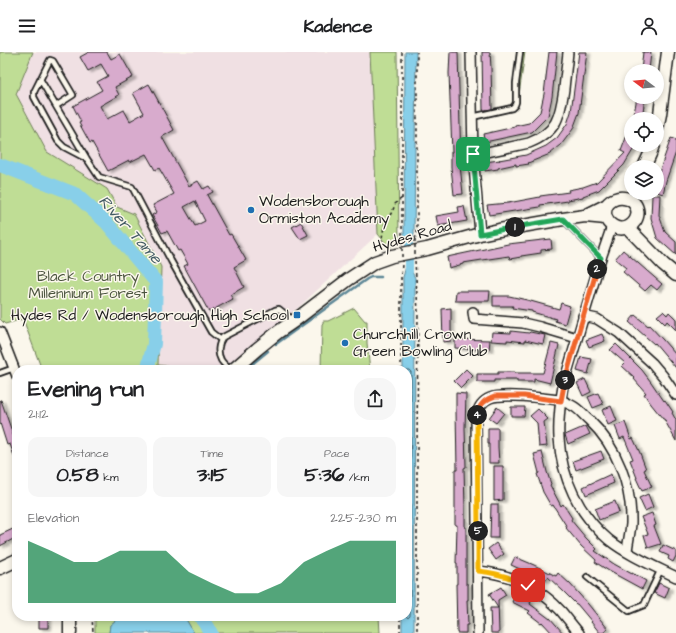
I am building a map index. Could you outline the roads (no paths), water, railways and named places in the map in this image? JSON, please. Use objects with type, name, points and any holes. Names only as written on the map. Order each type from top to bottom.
[{"type":"street","points":[[471,52],[473,154],[480,234]]},
{"type":"street","points":[[473,154],[529,143],[544,136],[551,129],[560,114],[568,52]]},
{"type":"street","points":[[660,112],[668,52]]},
{"type":"street","name":"Hydes Road","points":[[238,365],[349,279],[375,262],[480,234],[585,216],[608,205],[608,203],[617,198],[624,198]]},
{"type":"street","name":"Hydes Road","points":[[585,216],[609,222],[618,228],[628,228],[635,220],[638,212],[632,200]]},
{"type":"street","points":[[608,205],[605,211],[609,222],[601,258],[565,379],[558,426],[560,449],[568,483],[579,504],[593,524],[610,540],[627,552],[676,576]]},
{"type":"street","points":[[628,228],[663,264],[676,275]]},
{"type":"street","points":[[474,312],[474,319],[523,323],[577,338]]},
{"type":"street","points":[[583,316],[597,319],[619,333],[652,363],[676,395]]},
{"type":"street","points":[[0,332],[13,365]]},
{"type":"street","points":[[478,633],[476,416],[478,409],[486,399],[495,396],[524,396],[561,401],[576,408],[594,424],[608,443],[619,463],[627,486],[630,510],[630,535],[627,552]]},
{"type":"street","points":[[0,568],[12,562]]},
{"type":"street","points":[[478,571],[493,572],[510,577],[519,580],[536,590],[561,611],[579,633]]},
{"type":"street","points":[[70,621],[70,633]]},
{"type":"lane","points":[[472,117],[512,108],[515,105],[520,52]]},
{"type":"lane","points":[[56,106],[74,95],[53,61],[50,60],[48,61],[34,92],[34,97],[58,141],[64,147],[87,159]]},
{"type":"lane","points":[[40,79],[99,177],[132,187],[211,332],[221,340]]},
{"type":"lane","points":[[563,219],[601,258]]},
{"type":"lane","points":[[226,365],[221,360],[218,351],[219,343],[222,338],[279,309],[294,321]]},
{"type":"lane","points":[[0,374],[12,372]]},
{"type":"lane","points":[[587,578],[629,611],[644,605],[662,570]]},
{"type":"water","points":[[405,52],[416,52],[414,235],[409,240],[404,235]]},
{"type":"water","points":[[409,260],[412,264],[412,272],[415,278],[414,633],[402,633],[402,621],[412,621],[412,365],[403,365],[403,277]]},
{"type":"water","points":[[115,621],[187,621],[194,633],[109,633],[110,625]]},
{"type":"waterway","name":"River Tame","points":[[0,165],[75,194],[106,222],[156,282],[154,344],[148,365]]},
{"type":"waterway","points":[[409,231],[409,271]]},
{"type":"waterway","points":[[276,344],[367,279],[371,277],[381,277]]},
{"type":"waterway","points":[[251,365],[268,351]]},
{"type":"waterway","name":"River Tame","points":[[203,621],[211,633]]},
{"type":"place","name":"Wodensborough Ormiston Academy","points":[[251,210]]},
{"type":"place","name":"Hydes Rd / Wodensborough High School","points":[[297,315]]},
{"type":"place","name":"Churchhill Crown Green Bowling Club","points":[[345,343]]},
{"type":"park label","name":"Black Country Millennium Forest","points":[[88,284]]}]
